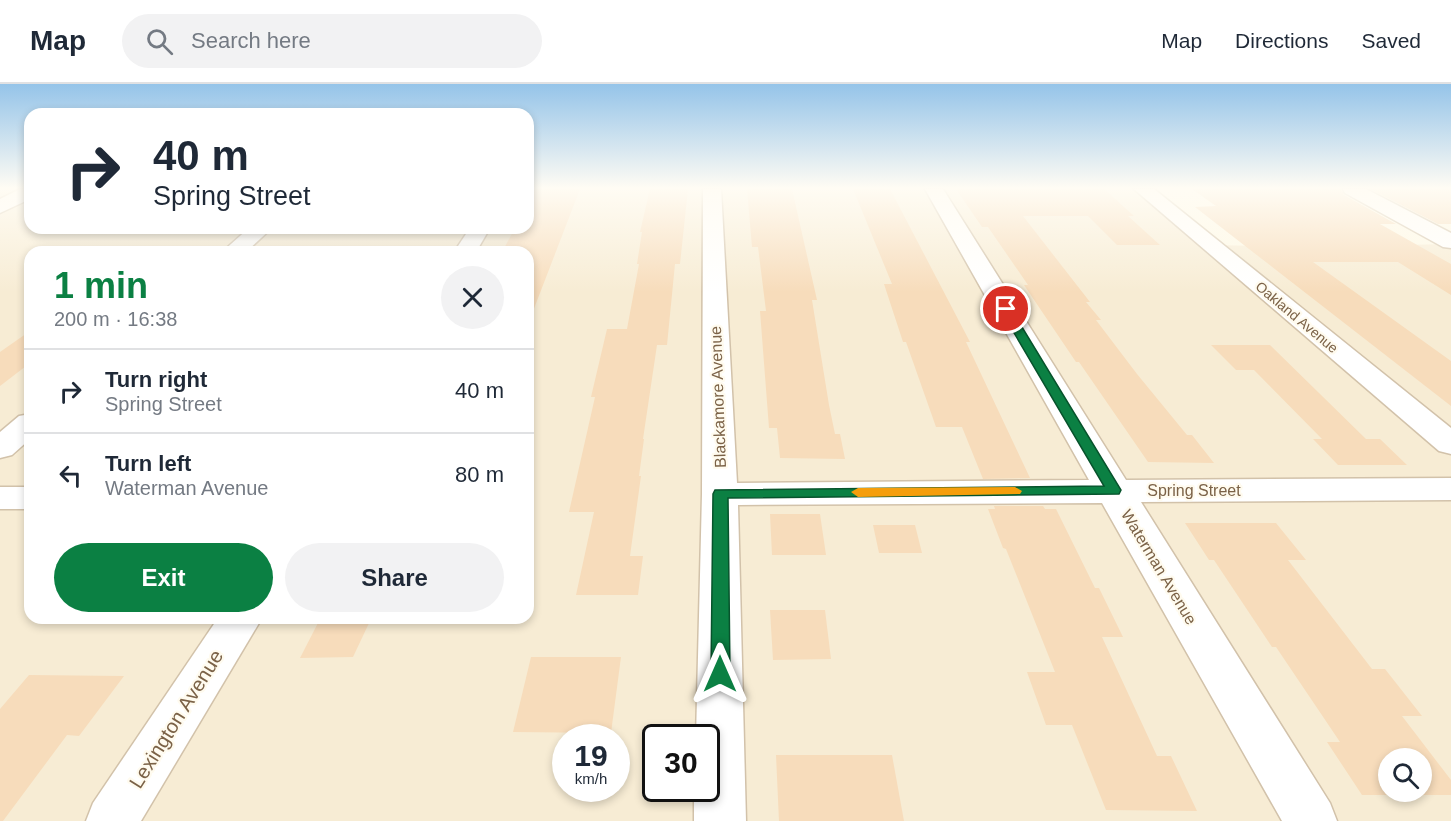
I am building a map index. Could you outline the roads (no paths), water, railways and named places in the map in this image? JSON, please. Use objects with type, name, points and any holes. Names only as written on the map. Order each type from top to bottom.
[{"type":"street","name":"Blackamore Avenue","points":[[713,223],[720,494],[720,821]]},
{"type":"street","name":"Waterman Avenue","points":[[954,223],[1311,821]]},
{"type":"street","name":"Oakland Avenue","points":[[1185,223],[1451,444]]},
{"type":"street","points":[[1416,223],[1451,242]]},
{"type":"street","points":[[240,246],[255,234]]},
{"type":"street","points":[[0,448],[24,428]]},
{"type":"street","name":"Spring Street","points":[[720,494],[1451,489]]},
{"type":"street","points":[[0,498],[24,498]]},
{"type":"street","name":"Lexington Avenue","points":[[112,821],[237,624]]}]
